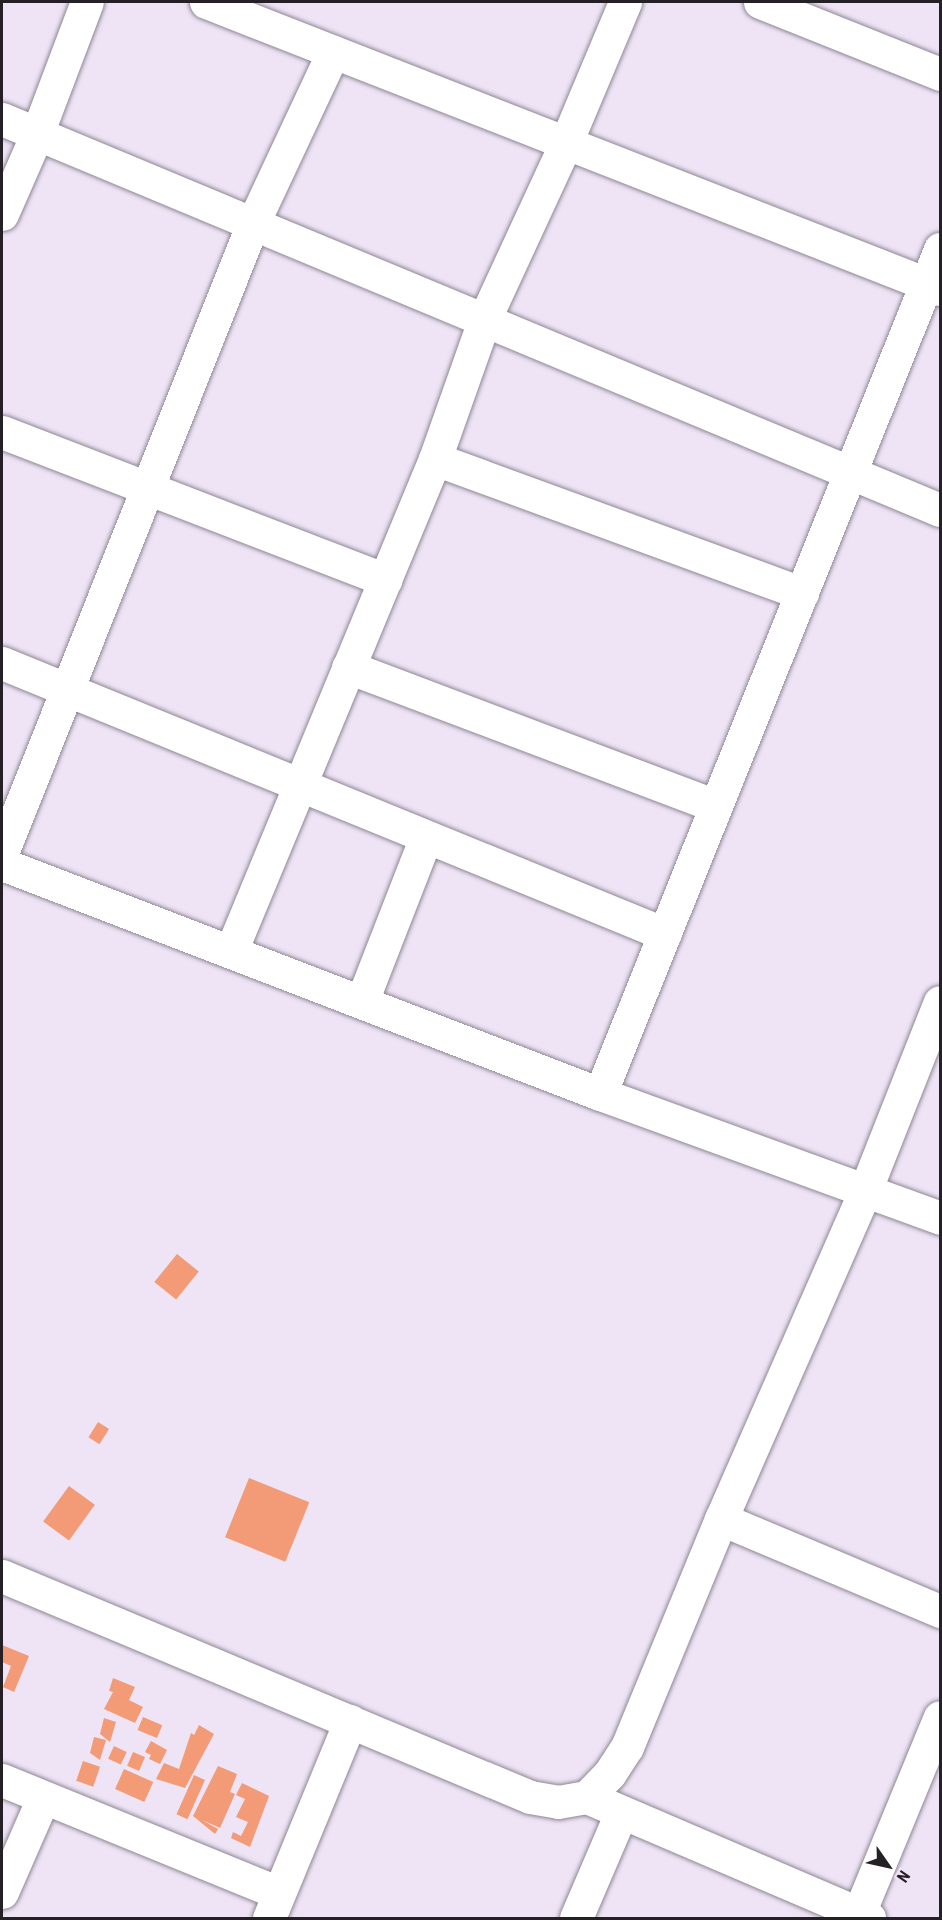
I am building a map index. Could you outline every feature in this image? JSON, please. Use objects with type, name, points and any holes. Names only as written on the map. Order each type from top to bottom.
[{"type":"street","points":[[2,214],[37,134],[87,2]]},
{"type":"street","points":[[206,2],[565,145],[934,286]]},
{"type":"street","points":[[231,951],[435,459],[485,318],[565,145],[625,2]]},
{"type":"street","points":[[760,2],[940,74]]},
{"type":"street","points":[[4,838],[69,690],[253,223],[333,52]]},
{"type":"street","points":[[2,119],[485,318],[940,510]]},
{"type":"street","points":[[600,1094],[851,472],[934,286],[940,249]]},
{"type":"street","points":[[2,432],[150,487],[385,580]]},
{"type":"street","points":[[435,459],[802,593]]},
{"type":"street","points":[[2,663],[299,787],[665,934]]},
{"type":"street","points":[[348,667],[716,806]]},
{"type":"street","points":[[362,1001],[426,837]]},
{"type":"street","points":[[2,864],[600,1094],[940,1218]]},
{"type":"street","points":[[587,1797],[610,1773],[627,1747],[721,1519],[865,1191],[940,1002]]},
{"type":"street","points":[[721,1519],[940,1611]]},
{"type":"street","points":[[2,1575],[530,1797],[558,1802],[587,1797],[862,1917],[933,1760],[940,1718]]},
{"type":"street","points":[[2,1780],[274,1906],[350,1721]]},
{"type":"street","points":[[2,1892],[43,1798]]},
{"type":"street","points":[[576,1918],[621,1813]]},
{"type":"building","points":[[177,1254],[199,1272],[176,1300],[154,1282]]},
{"type":"building","points":[[98,1422],[109,1429],[99,1444],[88,1437]]},
{"type":"building","points":[[249,1478],[309,1502],[285,1562],[225,1537]]},
{"type":"building","points":[[69,1486],[95,1505],[69,1540],[43,1522]]},
{"type":"building","points":[[2,1645],[29,1656],[14,1692],[3,1687],[11,1666],[2,1662]]},
{"type":"building","points":[[113,1678],[135,1687],[129,1700],[143,1707],[135,1723],[104,1709],[113,1692],[109,1691]]},
{"type":"building","points":[[143,1717],[162,1725],[157,1738],[138,1730]]},
{"type":"building","points":[[104,1718],[116,1722],[110,1742],[100,1734]]},
{"type":"building","points":[[199,1725],[214,1734],[185,1788],[156,1779],[164,1763],[179,1769],[191,1733],[194,1735]]},
{"type":"building","points":[[94,1737],[106,1740],[100,1760],[90,1753]]},
{"type":"building","points":[[151,1741],[167,1750],[160,1764],[149,1759],[151,1755],[145,1752]]},
{"type":"building","points":[[114,1746],[127,1752],[121,1765],[108,1759]]},
{"type":"building","points":[[133,1752],[145,1757],[139,1771],[127,1766]]},
{"type":"building","points":[[83,1761],[100,1767],[93,1787],[76,1781]]},
{"type":"building","points":[[218,1766],[237,1774],[230,1792],[235,1794],[220,1828],[202,1820],[218,1829],[215,1834],[193,1816]]},
{"type":"building","points":[[124,1769],[153,1782],[144,1802],[115,1789]]},
{"type":"building","points":[[194,1775],[205,1780],[187,1819],[177,1814]]},
{"type":"building","points":[[242,1783],[269,1796],[250,1847],[231,1838],[233,1832],[241,1836],[248,1822],[236,1817],[245,1799],[236,1795]]}]
